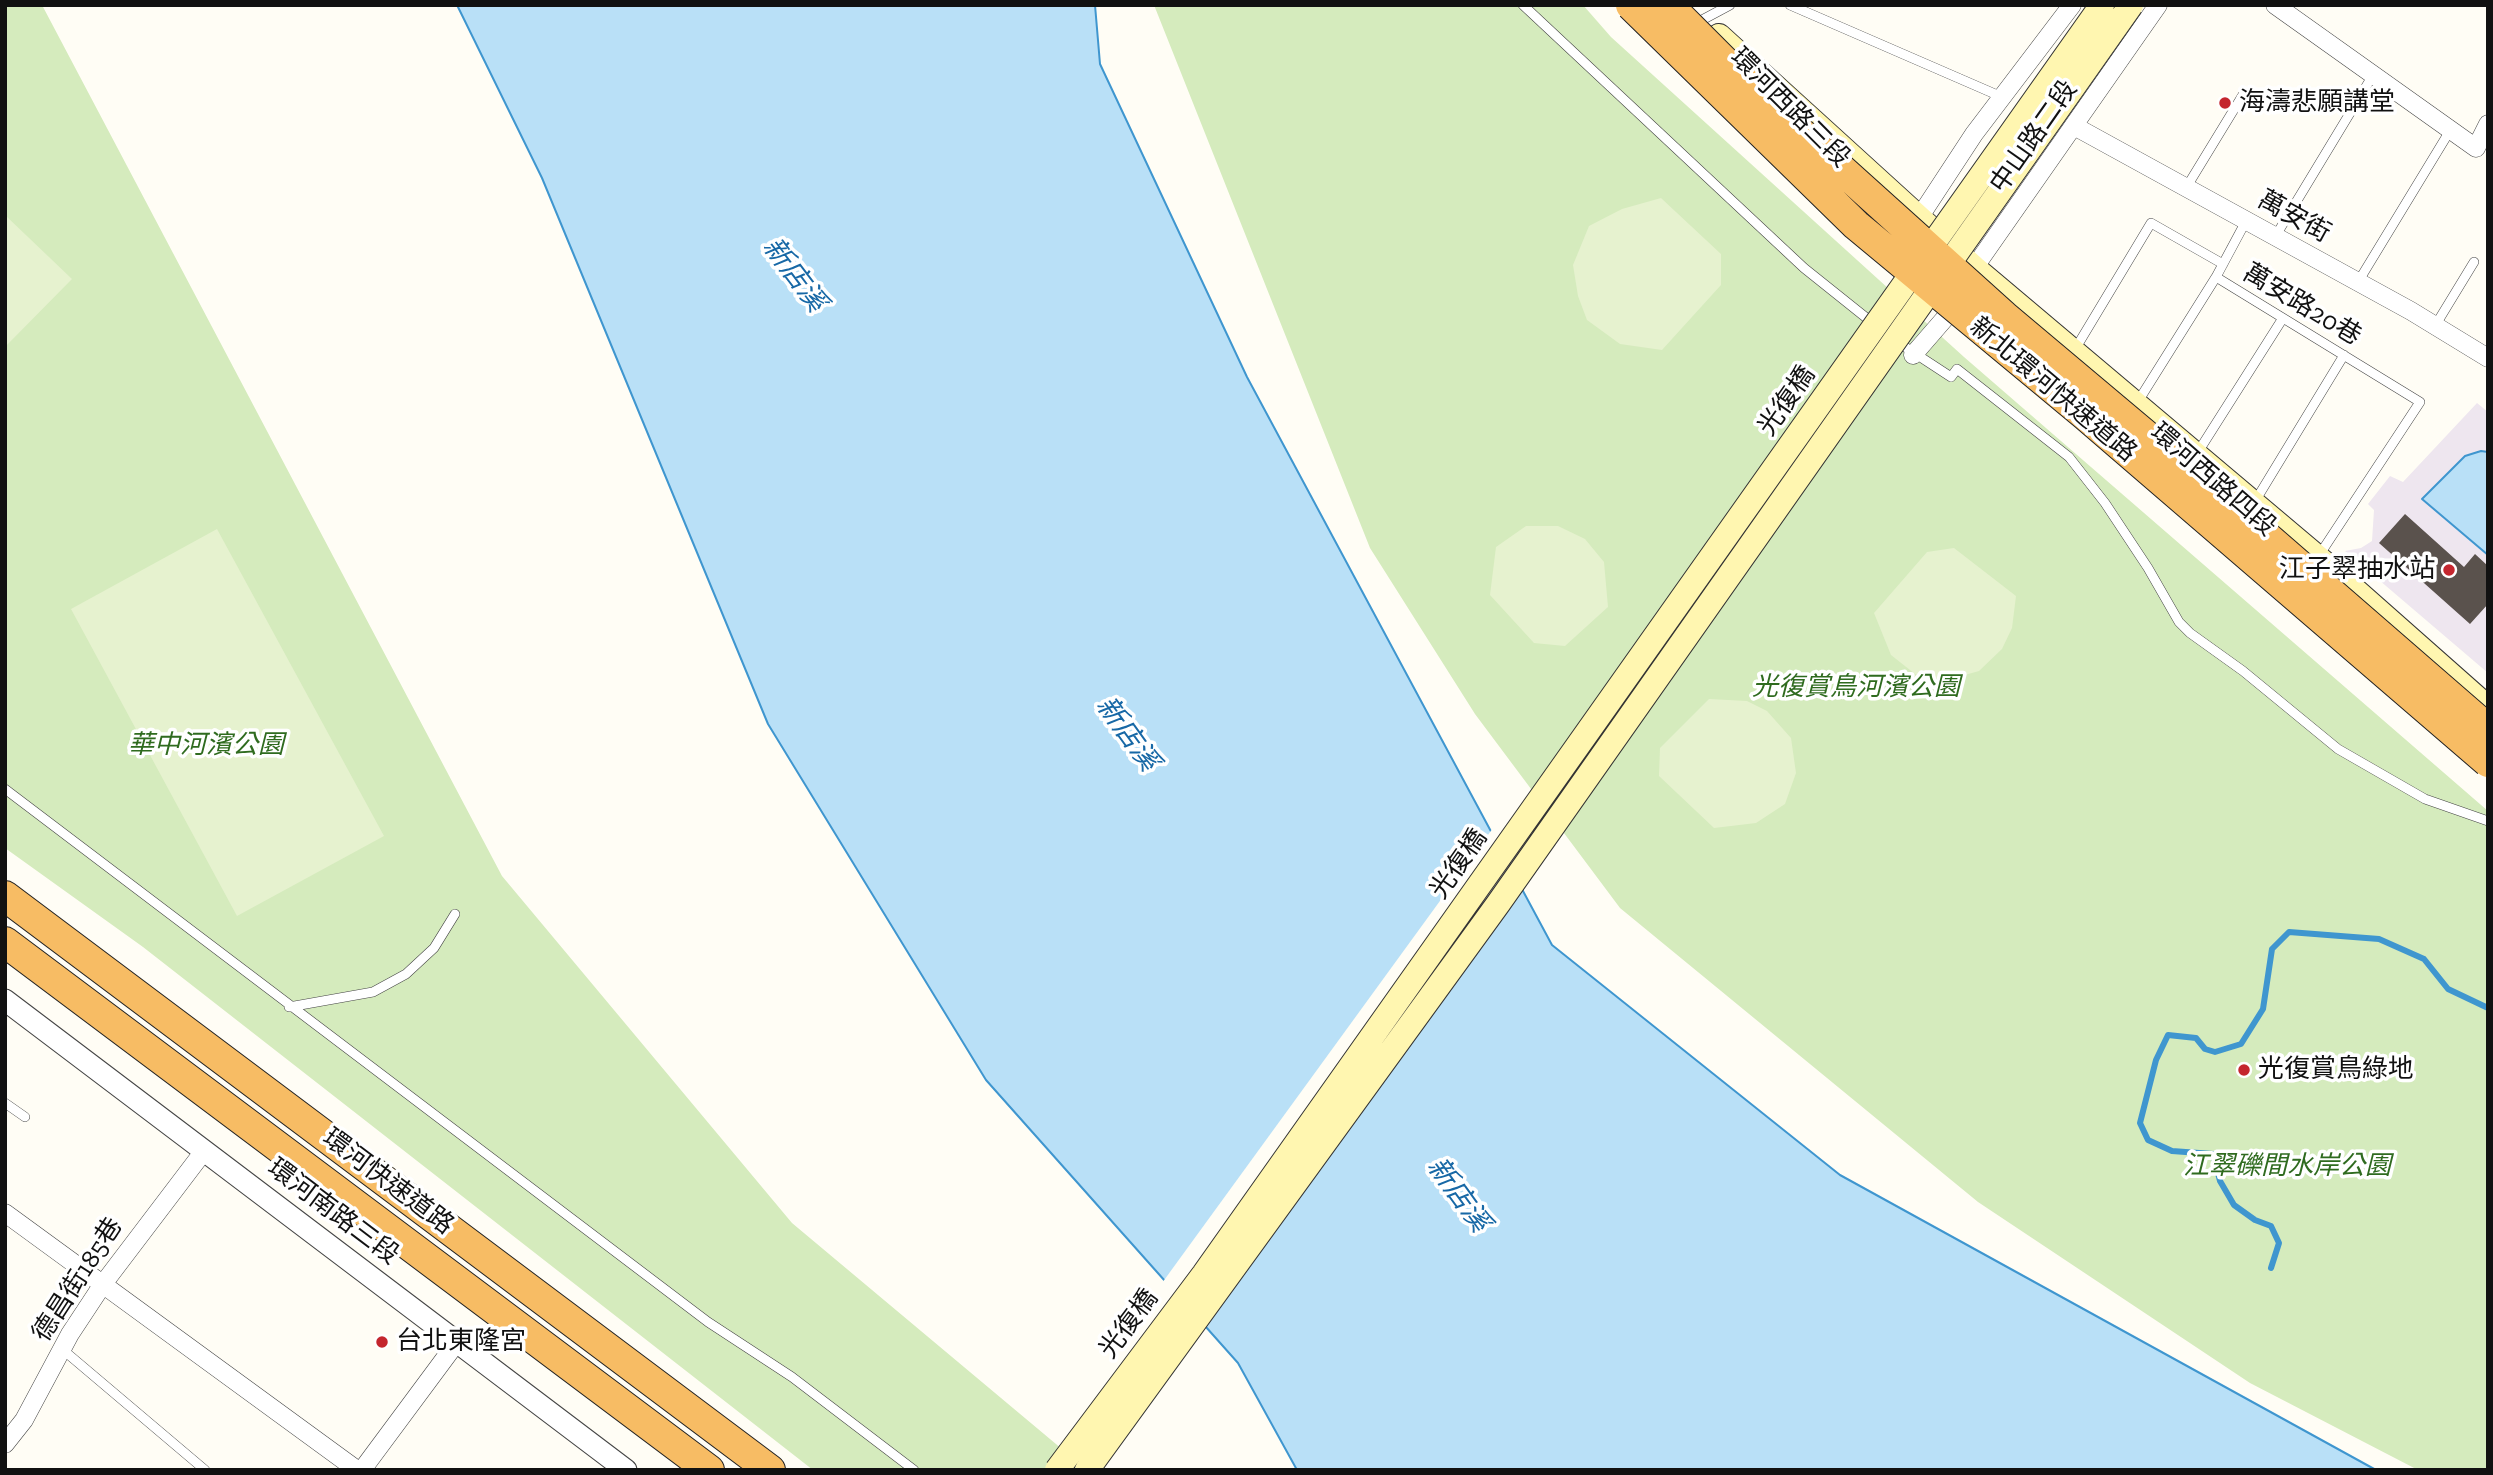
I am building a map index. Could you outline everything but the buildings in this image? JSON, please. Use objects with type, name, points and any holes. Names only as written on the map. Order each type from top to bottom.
[{"type":"highway","name":"新北環河快速道路","points":[[1631,5],[1856,225],[2085,415],[2488,761]]},
{"type":"highway","name":"新北環河快速道路","points":[[1668,5],[1752,89],[2004,316],[2488,729]]},
{"type":"highway","name":"環河快速道路","points":[[5,896],[770,1470]]},
{"type":"highway","name":"環河快速道路","points":[[5,943],[709,1470]]},
{"type":"main road","name":"環河西路三段","points":[[1645,5],[1844,203],[1896,250]]},
{"type":"main road","points":[[1913,295],[2102,5]]},
{"type":"main road","points":[[1913,295],[2131,5]]},
{"type":"main road","name":"環河西路三段","points":[[1695,13],[1829,138],[1920,218]]},
{"type":"main road","name":"環河西路四段","points":[[1920,218],[1974,268],[2197,454],[2488,708]]},
{"type":"main road","name":"光復橋","points":[[1057,1470],[1212,1262],[1913,295]]},
{"type":"main road","name":"光復橋","points":[[1087,1470],[1498,904],[1913,295]]},
{"type":"main road","name":"環河西路四段","points":[[1959,302],[2488,761]]},
{"type":"street","name":"中山路二段","points":[[1896,250],[1974,134],[2072,5]]},
{"type":"street","name":"中山路二段","points":[[1913,355],[1959,302],[1974,268],[2158,5]]},
{"type":"street","points":[[2275,5],[2476,148],[2488,124]]},
{"type":"street","name":"萬安街","points":[[2074,126],[2358,282],[2488,358]]},
{"type":"street","name":"環河西路四段","points":[[1896,250],[1959,302]]},
{"type":"street","name":"環河南路三段","points":[[5,1000],[626,1470]]},
{"type":"street","name":"德昌街185巷","points":[[5,1444],[24,1420],[62,1349],[103,1284],[204,1150]]},
{"type":"street","points":[[5,1213],[359,1470],[457,1342]]},
{"type":"lane","points":[[1523,5],[1804,268],[1880,329]]},
{"type":"lane","points":[[1695,13],[1730,5]]},
{"type":"lane","points":[[1790,5],[2002,97]]},
{"type":"lane","points":[[2275,237],[2373,75]]},
{"type":"lane","points":[[2186,188],[2244,93]]},
{"type":"lane","points":[[2358,282],[2451,130]]},
{"type":"lane","name":"萬安路20巷","points":[[2246,221],[2216,277],[2420,402],[2318,558]]},
{"type":"lane","points":[[2074,351],[2151,223],[2223,264]]},
{"type":"lane","points":[[2435,326],[2474,262]]},
{"type":"lane","points":[[2137,404],[2216,277]]},
{"type":"lane","points":[[2197,454],[2283,318]]},
{"type":"lane","points":[[1891,338],[1913,355],[1951,377],[1957,369],[2069,457],[2105,503],[2148,568],[2179,622],[2190,633],[2243,671],[2338,749],[2426,799],[2488,821]]},
{"type":"lane","points":[[2253,504],[2344,355]]},
{"type":"lane","points":[[5,789],[289,1007],[708,1322],[792,1377],[914,1470]]},
{"type":"lane","points":[[289,1007],[373,992],[406,975],[434,948],[455,914]]},
{"type":"lane","points":[[5,1103],[26,1117]]},
{"type":"lane","points":[[62,1349],[205,1470]]},
{"type":"shaded area","name":"江子翠抽水站","points":[[2477,403],[2488,412],[2488,673],[2345,551],[2361,548],[2372,541],[2374,510],[2368,504],[2390,476],[2403,482]]},
{"type":"green space","name":"華中河濱公園","points":[[5,5],[42,5],[502,876],[792,1223],[1087,1470],[813,1470],[143,947],[5,848]]},
{"type":"green space","name":"光復賞鳥河濱公園","points":[[1154,5],[1583,5],[1611,37],[1964,357],[2488,811],[2488,1470],[2418,1470],[2250,1383],[1978,1202],[1620,908],[1475,714],[1370,548]]},
{"type":"green space","points":[[1661,198],[1721,254],[1721,285],[1662,350],[1620,344],[1587,320],[1578,296],[1573,265],[1589,226],[1622,209]]},
{"type":"green space","points":[[5,215],[72,279],[5,347]]},
{"type":"green space","points":[[1526,526],[1558,526],[1585,539],[1604,562],[1608,607],[1565,646],[1534,643],[1490,595],[1496,547]]},
{"type":"green space","points":[[217,529],[384,836],[237,916],[71,609]]},
{"type":"green space","points":[[1954,548],[2016,596],[2012,628],[2002,649],[1979,671],[1947,680],[1915,674],[1891,655],[1874,613],[1927,552]]},
{"type":"green space","points":[[1709,699],[1747,701],[1767,711],[1791,738],[1796,773],[1785,804],[1756,823],[1714,828],[1659,776],[1660,748]]},
{"type":"water","name":"新店溪","points":[[457,5],[1095,5],[1100,64],[1247,377],[1552,945],[1840,1175],[2376,1470],[1297,1470],[1238,1363],[986,1080],[768,724],[542,178]]},
{"type":"water","points":[[2481,451],[2488,452],[2488,555],[2422,499],[2465,456]]},
{"type":"pier","points":[[1493,828],[1522,882],[1203,1330],[1162,1283]]},
{"type":"waterway","points":[[2271,1268],[2279,1243],[2271,1226],[2255,1220],[2234,1205],[2220,1181],[2213,1154],[2172,1151],[2148,1140],[2140,1123],[2156,1060],[2168,1035],[2196,1038],[2205,1049],[2215,1052],[2241,1044],[2263,1009],[2272,949],[2289,932],[2379,939],[2424,959],[2448,989],[2488,1008]]},
{"type":"place","name":"海濤悲願講堂","points":[[2225,103]]},
{"type":"place","name":"江子翠抽水站","points":[[2449,570]]},
{"type":"place","name":"光復賞鳥綠地","points":[[2244,1070]]},
{"type":"place","name":"台北東隆宮","points":[[382,1342]]},
{"type":"park label","name":"江翠礫間水岸公園","points":[[2287,1167]]}]
